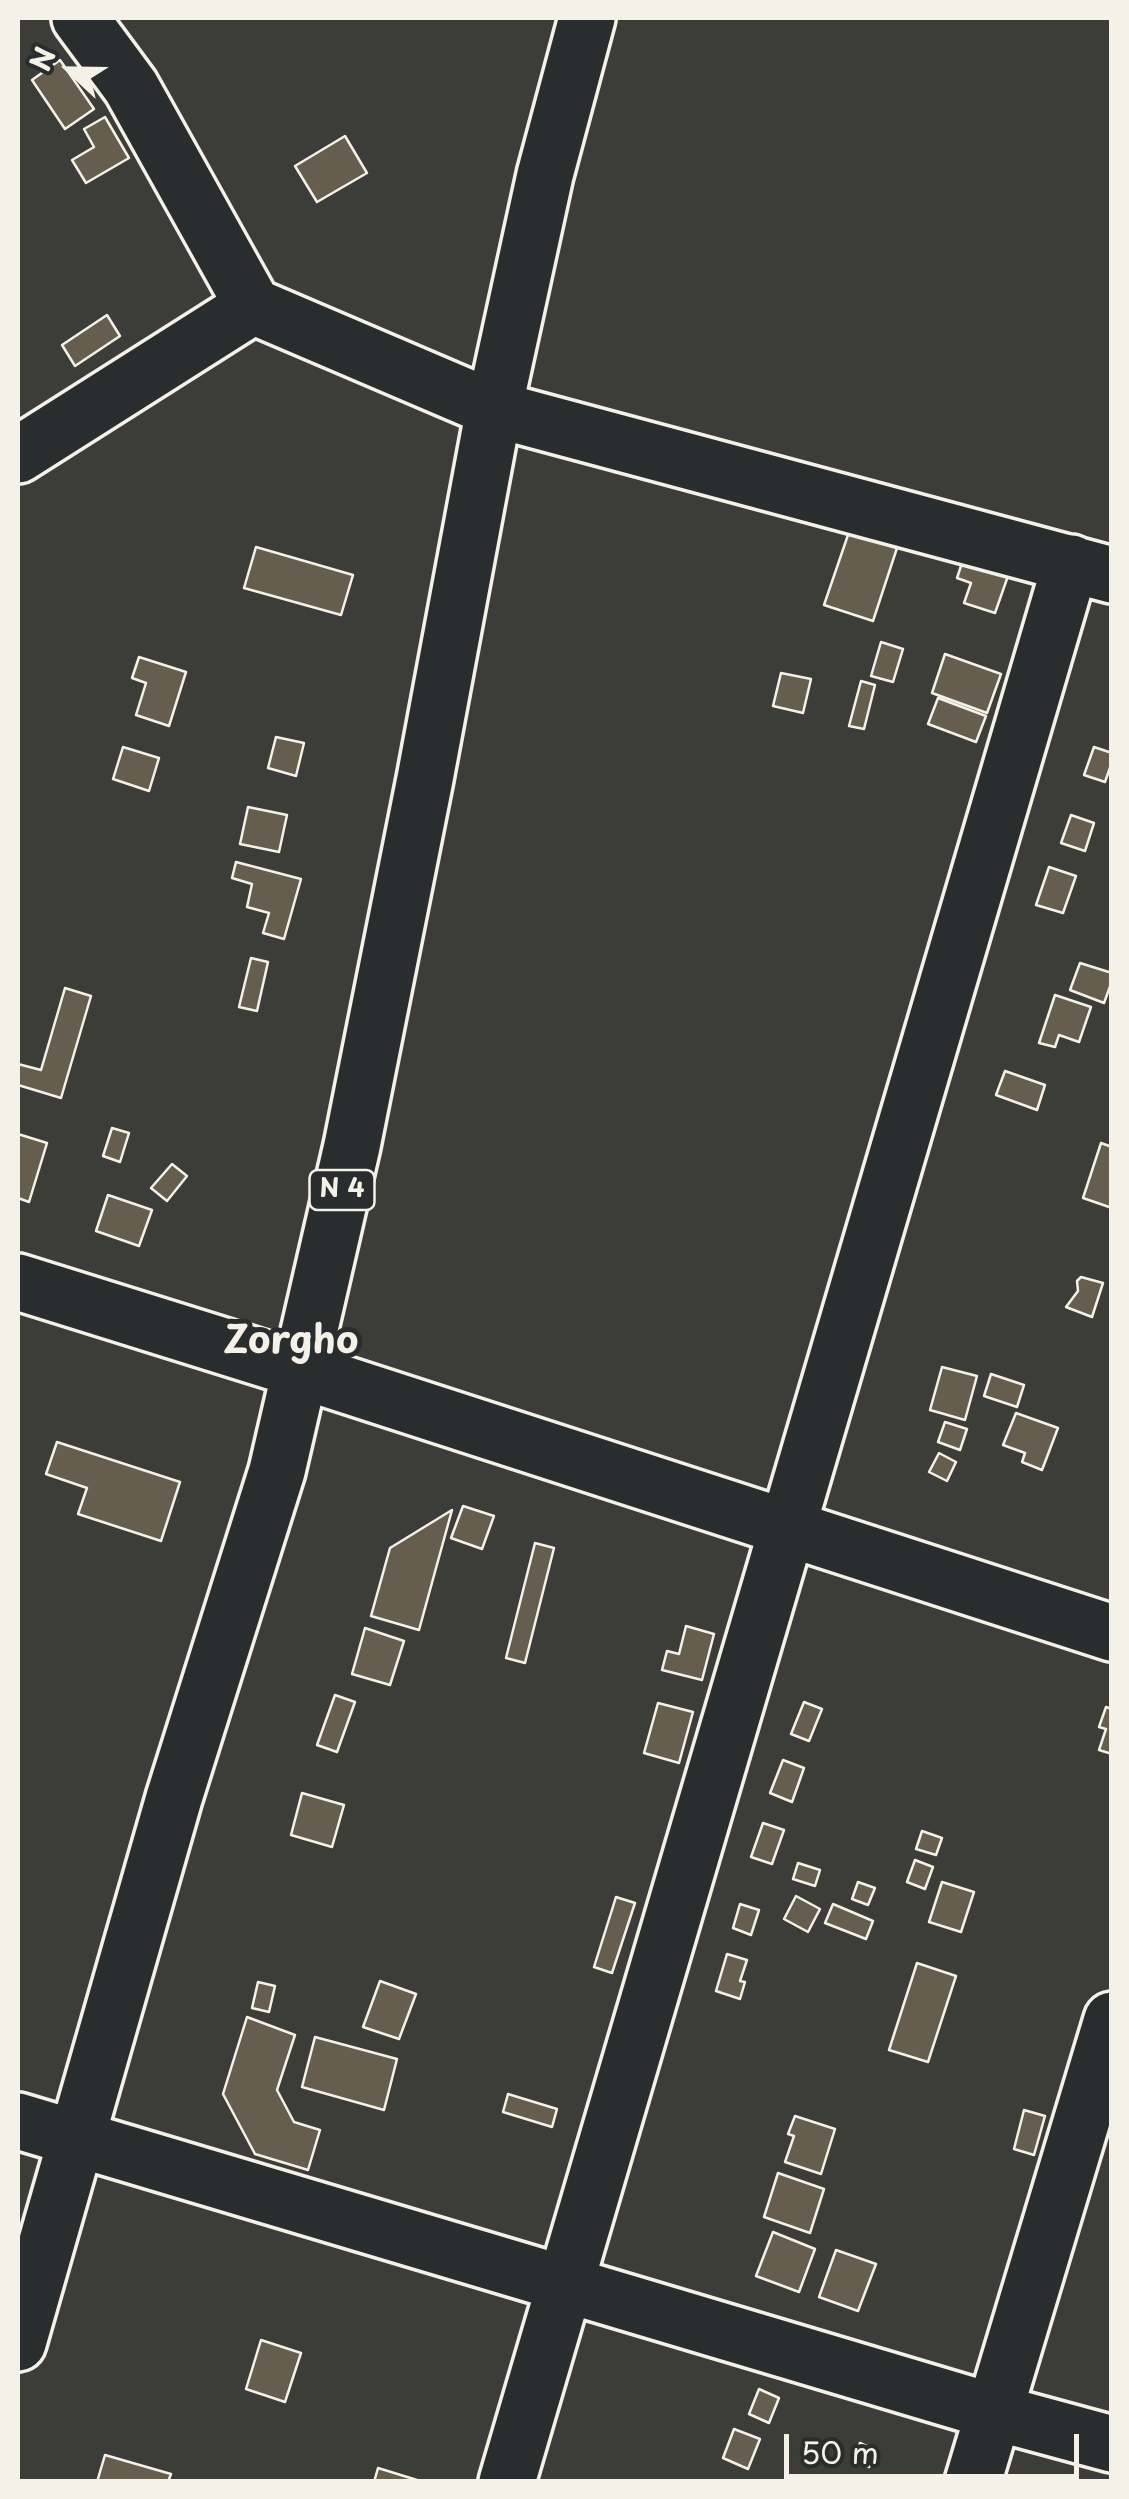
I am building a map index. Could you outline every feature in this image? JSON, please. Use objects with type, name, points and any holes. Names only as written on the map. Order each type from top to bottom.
[{"type":"main road","points":[[80,18],[131,87],[253,306],[494,409],[1091,569],[787,1529],[507,2482]]},
{"type":"main road","name":"N 4","points":[[18,2343],[174,1798],[277,1472],[356,1127],[494,409],[545,175],[587,18]]},
{"type":"main road","points":[[18,456],[253,306]]},
{"type":"main road","points":[[18,1282],[1112,1632]]},
{"type":"main road","points":[[973,2482],[1112,2020]]},
{"type":"main road","points":[[18,2121],[1112,2444]]},
{"type":"building","points":[[60,60],[94,109],[65,129],[32,80]]},
{"type":"building","points":[[105,117],[129,158],[86,183],[72,160],[94,147],[84,129]]},
{"type":"building","points":[[345,136],[367,173],[317,202],[295,166]]},
{"type":"building","points":[[107,315],[120,336],[75,366],[62,345]]},
{"type":"building","points":[[849,532],[897,548],[873,621],[824,605]]},
{"type":"building","points":[[256,547],[353,575],[341,615],[244,588]]},
{"type":"building","points":[[963,560],[1008,576],[995,613],[964,603],[971,583],[957,578]]},
{"type":"building","points":[[881,642],[903,649],[893,682],[871,676]]},
{"type":"building","points":[[945,654],[1001,674],[987,713],[932,693]]},
{"type":"building","points":[[139,657],[186,672],[169,726],[136,715],[146,683],[132,678]]},
{"type":"building","points":[[781,673],[811,679],[803,713],[773,706]]},
{"type":"building","points":[[861,681],[875,685],[864,729],[849,726]]},
{"type":"building","points":[[938,698],[986,716],[976,742],[928,724]]},
{"type":"building","points":[[276,737],[304,743],[296,776],[268,768]]},
{"type":"building","points":[[123,747],[159,758],[149,791],[113,779]]},
{"type":"building","points":[[1094,747],[1112,753],[1105,782],[1084,775]]},
{"type":"building","points":[[248,807],[287,815],[279,852],[240,844]]},
{"type":"building","points":[[1071,815],[1094,823],[1085,851],[1061,843]]},
{"type":"building","points":[[236,862],[301,879],[284,939],[263,933],[269,913],[247,907],[252,884],[232,878]]},
{"type":"building","points":[[1049,867],[1076,876],[1063,913],[1036,905]]},
{"type":"building","points":[[251,958],[268,962],[257,1011],[239,1007]]},
{"type":"building","points":[[1080,963],[1112,973],[1104,1003],[1070,990]]},
{"type":"building","points":[[65,988],[91,996],[61,1098],[18,1085],[18,1064],[41,1070]]},
{"type":"building","points":[[1055,995],[1091,1007],[1079,1042],[1059,1035],[1055,1047],[1039,1043]]},
{"type":"building","points":[[1005,1071],[1045,1085],[1037,1110],[996,1095]]},
{"type":"building","points":[[112,1128],[129,1133],[120,1162],[103,1156]]},
{"type":"building","points":[[18,1134],[47,1143],[29,1202],[18,1198]]},
{"type":"building","points":[[1101,1143],[1112,1147],[1112,1208],[1083,1198]]},
{"type":"building","points":[[172,1164],[187,1176],[167,1201],[151,1188]]},
{"type":"building","points":[[108,1195],[152,1210],[139,1246],[96,1231]]},
{"type":"building","points":[[1081,1277],[1103,1283],[1092,1317],[1066,1307],[1078,1291],[1077,1281]]},
{"type":"building","points":[[942,1367],[977,1376],[965,1420],[930,1410]]},
{"type":"building","points":[[991,1374],[1024,1385],[1017,1407],[984,1396]]},
{"type":"building","points":[[1016,1413],[1058,1428],[1042,1470],[1022,1462],[1025,1453],[1003,1445]]},
{"type":"building","points":[[945,1422],[967,1429],[960,1450],[938,1442]]},
{"type":"building","points":[[57,1442],[180,1482],[161,1541],[78,1514],[87,1488],[46,1474]]},
{"type":"building","points":[[939,1453],[956,1462],[947,1481],[929,1472]]},
{"type":"building","points":[[463,1506],[494,1516],[482,1549],[451,1538]]},
{"type":"building","points":[[452,1510],[419,1630],[371,1616],[390,1548]]},
{"type":"building","points":[[535,1543],[554,1548],[525,1663],[506,1658]]},
{"type":"building","points":[[686,1626],[714,1634],[702,1680],[662,1670],[667,1651],[679,1654]]},
{"type":"building","points":[[365,1628],[404,1641],[390,1685],[352,1674]]},
{"type":"building","points":[[335,1695],[355,1702],[337,1752],[317,1745]]},
{"type":"building","points":[[804,1702],[822,1709],[809,1741],[791,1734]]},
{"type":"building","points":[[658,1703],[693,1712],[679,1763],[644,1753]]},
{"type":"building","points":[[1106,1707],[1112,1709],[1112,1754],[1099,1750],[1106,1729],[1099,1727]]},
{"type":"building","points":[[783,1760],[804,1768],[792,1802],[770,1793]]},
{"type":"building","points":[[302,1793],[344,1805],[332,1847],[291,1835]]},
{"type":"building","points":[[763,1823],[784,1830],[772,1864],[751,1857]]},
{"type":"building","points":[[922,1831],[942,1838],[936,1855],[916,1849]]},
{"type":"building","points":[[915,1860],[933,1867],[925,1889],[907,1882]]},
{"type":"building","points":[[798,1863],[820,1870],[815,1886],[793,1879]]},
{"type":"building","points":[[858,1882],[875,1888],[868,1905],[852,1899]]},
{"type":"building","points":[[942,1882],[974,1892],[961,1932],[929,1922]]},
{"type":"building","points":[[796,1896],[820,1909],[808,1932],[784,1919]]},
{"type":"building","points":[[616,1897],[635,1903],[612,1973],[594,1967]]},
{"type":"building","points":[[740,1904],[759,1910],[751,1935],[733,1928]]},
{"type":"building","points":[[833,1904],[873,1921],[866,1939],[825,1923]]},
{"type":"building","points":[[727,1954],[747,1960],[740,1981],[745,1982],[740,1999],[716,1991]]},
{"type":"building","points":[[917,1963],[956,1976],[928,2062],[889,2050]]},
{"type":"building","points":[[380,1981],[416,1994],[399,2039],[363,2027]]},
{"type":"building","points":[[258,1982],[275,1986],[269,2012],[252,2008]]},
{"type":"building","points":[[247,2017],[295,2035],[277,2090],[294,2122],[320,2130],[308,2170],[255,2154],[223,2094]]},
{"type":"building","points":[[315,2037],[397,2059],[384,2110],[302,2087]]},
{"type":"building","points":[[508,2094],[557,2109],[552,2127],[503,2112]]},
{"type":"building","points":[[1024,2110],[1045,2116],[1034,2155],[1014,2149]]},
{"type":"building","points":[[795,2116],[835,2129],[821,2174],[785,2162],[794,2136],[788,2134]]},
{"type":"building","points":[[778,2173],[824,2189],[810,2233],[764,2217]]},
{"type":"building","points":[[773,2232],[815,2249],[799,2292],[756,2276]]},
{"type":"building","points":[[836,2250],[876,2264],[858,2311],[819,2297]]},
{"type":"building","points":[[261,2340],[301,2353],[285,2402],[246,2389]]},
{"type":"building","points":[[759,2389],[779,2398],[769,2423],[749,2414]]},
{"type":"building","points":[[734,2429],[760,2439],[748,2469],[723,2458]]},
{"type":"building","points":[[860,2443],[875,2450],[869,2467],[853,2461]]},
{"type":"building","points":[[105,2455],[171,2474],[168,2482],[97,2482]]},
{"type":"building","points":[[378,2468],[417,2480],[417,2482],[374,2482]]},
{"type":"district","name":"Zorgho","points":[[291,1343]]}]
